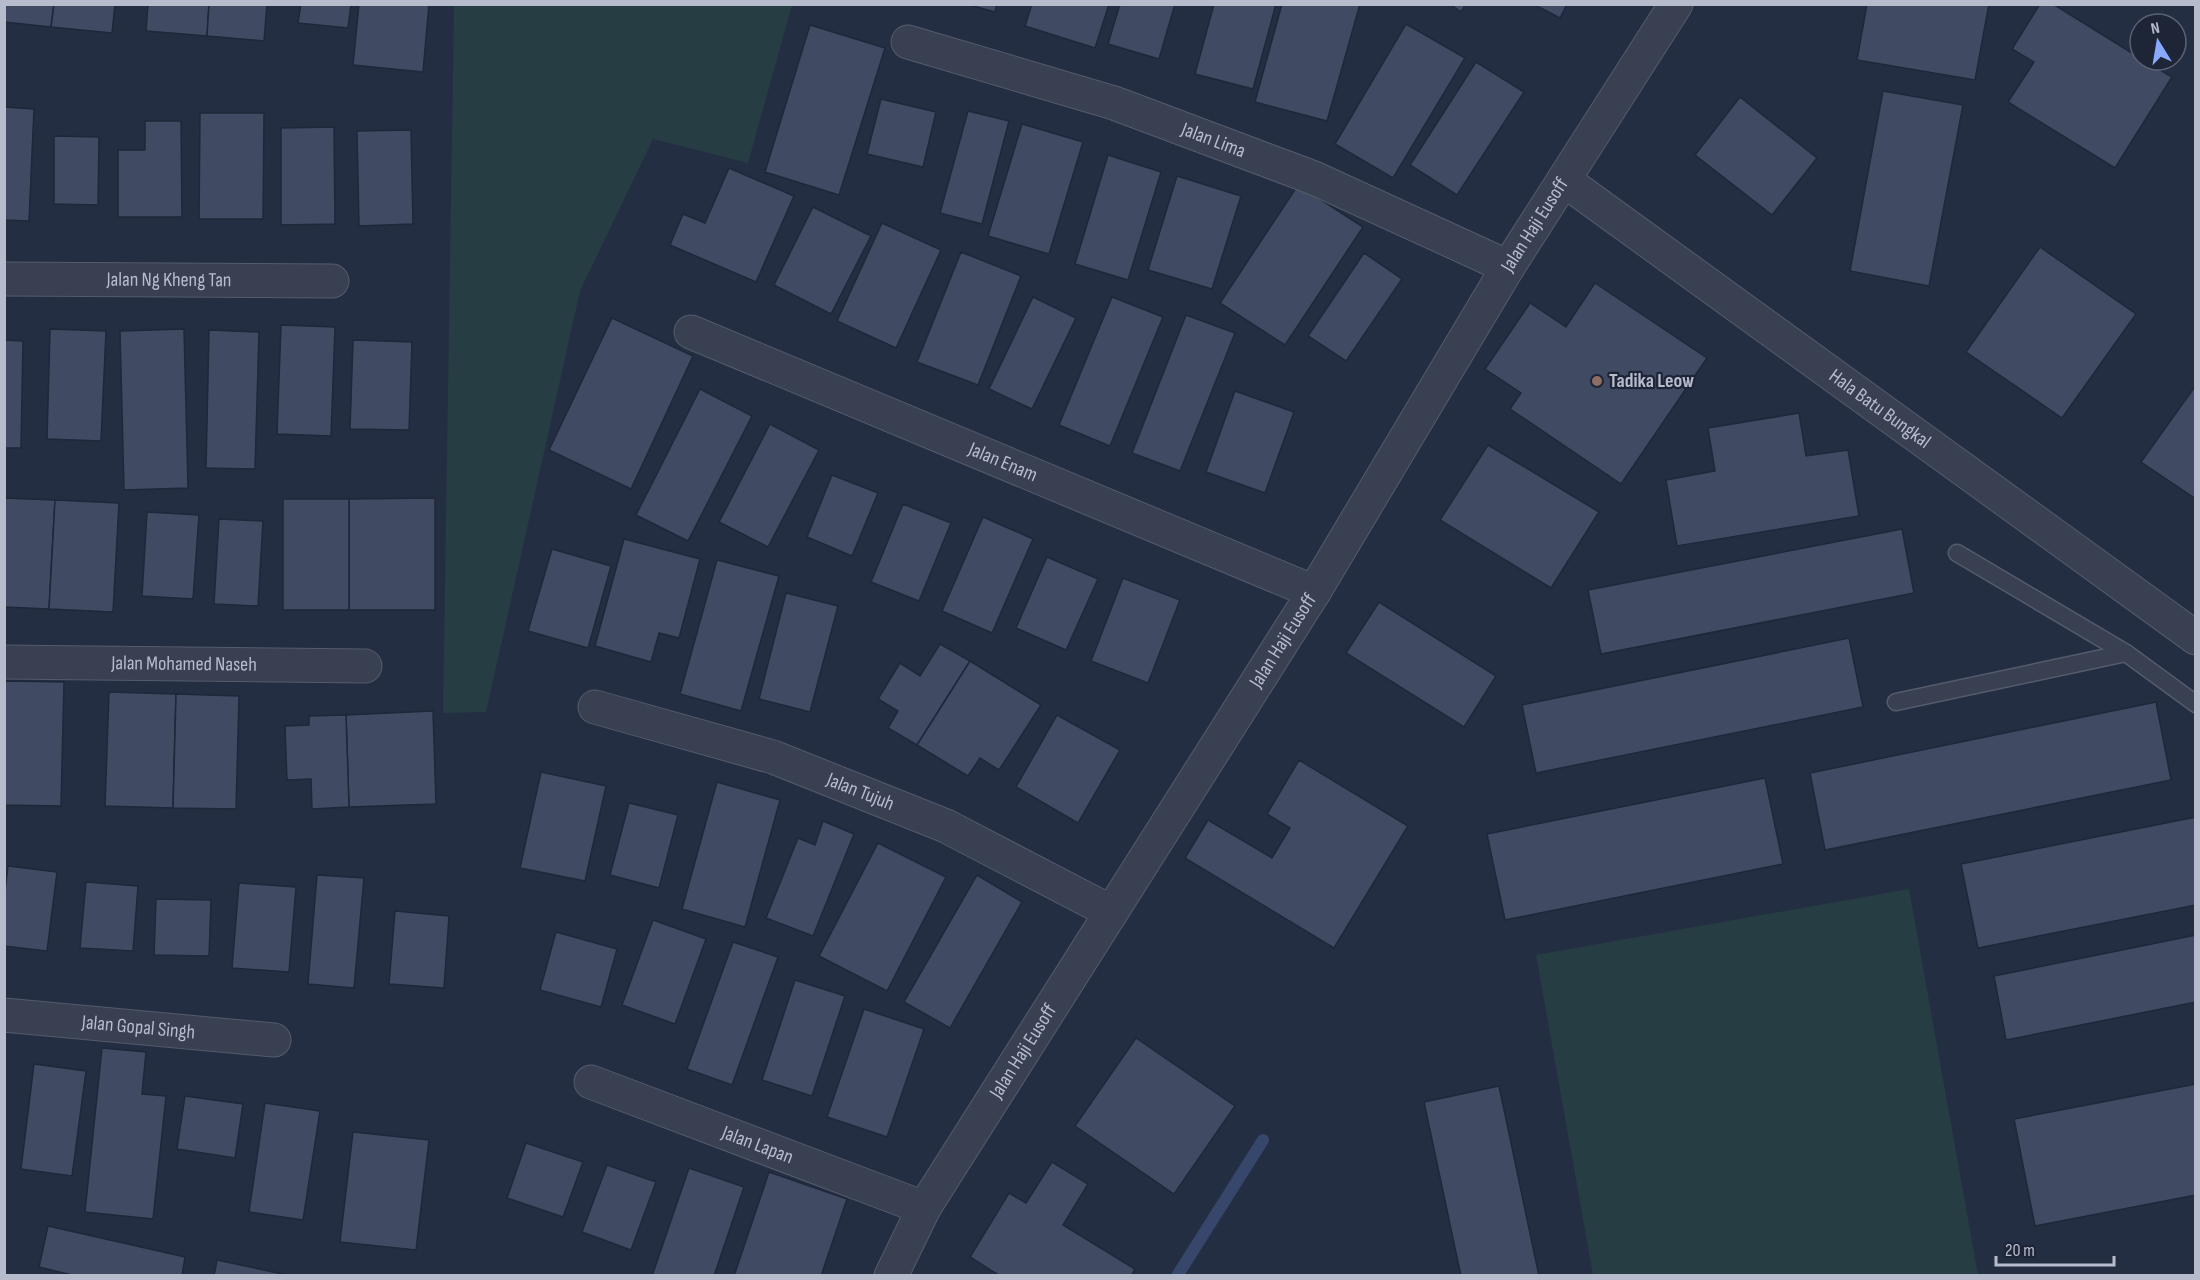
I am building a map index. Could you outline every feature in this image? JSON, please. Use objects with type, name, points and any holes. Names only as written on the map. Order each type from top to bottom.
[{"type":"street","name":"Jalan Haji Eusoff","points":[[891,1275],[924,1208],[1314,592],[1509,267],[1676,4]]},
{"type":"street","name":"Jalan Lima","points":[[908,42],[1114,103],[1314,178],[1509,267]]},
{"type":"street","name":"Hala Batu Bungkal","points":[[1564,180],[2196,638]]},
{"type":"street","name":"Jalan Ng Kheng Tan","points":[[4,279],[333,281]]},
{"type":"street","name":"Jalan Enam","points":[[691,332],[1314,592]]},
{"type":"street","name":"Jalan Mohamed Naseh","points":[[4,662],[365,666]]},
{"type":"street","name":"Jalan Tujuh","points":[[595,707],[773,757],[946,826],[1110,912]]},
{"type":"street","name":"Jalan Gopal Singh","points":[[4,1015],[274,1040]]},
{"type":"street","name":"Jalan Lapan","points":[[591,1082],[924,1208]]},
{"type":"lane","points":[[1957,553],[2126,653],[2196,704]]},
{"type":"lane","points":[[1896,702],[2126,653]]},
{"type":"shaded area","points":[[454,5],[792,5],[748,163],[653,139],[580,291],[486,712],[443,713]]},
{"type":"shaded area","points":[[1909,889],[1978,1275],[1593,1275],[1536,955]]},
{"type":"building","points":[[4,4],[54,4],[51,27],[4,22]]},
{"type":"building","points":[[54,4],[115,4],[112,33],[51,27]]},
{"type":"building","points":[[148,4],[209,4],[207,36],[146,31]]},
{"type":"building","points":[[209,4],[267,4],[264,41],[207,36]]},
{"type":"building","points":[[301,4],[351,4],[348,28],[298,23]]},
{"type":"building","points":[[359,4],[429,4],[423,72],[353,65]]},
{"type":"building","points":[[966,4],[997,4],[995,12]]},
{"type":"building","points":[[1032,4],[1109,4],[1095,48],[1025,26]]},
{"type":"building","points":[[1120,4],[1175,4],[1159,59],[1108,44]]},
{"type":"building","points":[[1214,4],[1276,4],[1253,89],[1195,74]]},
{"type":"building","points":[[1282,4],[1360,4],[1327,121],[1255,102]]},
{"type":"building","points":[[1450,4],[1466,4],[1461,12]]},
{"type":"building","points":[[1533,4],[1567,4],[1560,18]]},
{"type":"building","points":[[1867,4],[1989,4],[1975,80],[1857,60]]},
{"type":"building","points":[[2040,4],[2053,4],[2128,51],[2128,72],[2163,72],[2172,77],[2115,168],[2008,102],[2034,62],[2012,49]]},
{"type":"building","points":[[1406,24],[1465,58],[1393,178],[1335,144]]},
{"type":"building","points":[[810,25],[885,48],[839,195],[765,172]]},
{"type":"building","points":[[1476,62],[1524,92],[1457,195],[1410,165]]},
{"type":"building","points":[[1883,91],[1963,105],[1929,286],[1850,271]]},
{"type":"building","points":[[1740,97],[1817,158],[1772,215],[1695,155]]},
{"type":"building","points":[[881,99],[936,112],[923,167],[867,154]]},
{"type":"building","points":[[4,107],[34,109],[29,221],[4,220]]},
{"type":"building","points":[[968,111],[1009,121],[982,224],[940,213]]},
{"type":"building","points":[[200,113],[264,113],[263,219],[199,219]]},
{"type":"building","points":[[145,121],[181,121],[182,217],[118,217],[118,150],[145,150]]},
{"type":"building","points":[[1022,124],[1083,142],[1049,254],[988,236]]},
{"type":"building","points":[[334,127],[335,224],[281,225],[281,128]]},
{"type":"building","points":[[411,130],[413,224],[359,226],[357,131]]},
{"type":"building","points":[[54,136],[99,137],[98,205],[54,204]]},
{"type":"building","points":[[1108,155],[1161,172],[1128,280],[1075,264]]},
{"type":"building","points":[[729,168],[794,196],[756,282],[670,245],[683,214],[705,223]]},
{"type":"building","points":[[1177,176],[1241,196],[1212,289],[1148,270]]},
{"type":"building","points":[[1298,185],[1363,227],[1285,345],[1220,303]]},
{"type":"building","points":[[813,207],[871,236],[831,314],[774,285]]},
{"type":"building","points":[[882,223],[941,250],[896,348],[837,321]]},
{"type":"building","points":[[2040,247],[2136,314],[2062,418],[1966,352]]},
{"type":"building","points":[[961,252],[1021,276],[978,385],[917,362]]},
{"type":"building","points":[[1364,253],[1402,279],[1346,361],[1308,336]]},
{"type":"building","name":"Tadika Leow","points":[[1595,283],[1707,358],[1621,484],[1510,409],[1521,393],[1485,369],[1530,303],[1566,327]]},
{"type":"building","points":[[1033,297],[1076,318],[1032,409],[989,389]]},
{"type":"building","points":[[1112,297],[1163,317],[1110,446],[1059,425]]},
{"type":"building","points":[[1186,315],[1235,333],[1180,471],[1132,453]]},
{"type":"building","points":[[612,318],[693,356],[631,489],[549,450]]},
{"type":"building","points":[[281,325],[335,327],[331,436],[277,434]]},
{"type":"building","points":[[50,329],[106,331],[101,441],[47,439]]},
{"type":"building","points":[[184,329],[188,488],[124,490],[120,331]]},
{"type":"building","points":[[209,330],[259,332],[255,469],[206,468]]},
{"type":"building","points":[[4,340],[23,341],[21,448],[4,448]]},
{"type":"building","points":[[353,340],[412,342],[409,430],[350,429]]},
{"type":"building","points":[[2196,385],[2196,499],[2141,462]]},
{"type":"building","points":[[700,389],[752,416],[688,541],[636,515]]},
{"type":"building","points":[[1235,391],[1294,412],[1265,493],[1206,472]]},
{"type":"building","points":[[1799,413],[1806,456],[1848,450],[1859,516],[1677,546],[1666,480],[1715,471],[1708,428]]},
{"type":"building","points":[[770,424],[819,450],[768,547],[719,522]]},
{"type":"building","points":[[1488,445],[1599,512],[1551,588],[1440,520]]},
{"type":"building","points":[[832,475],[878,493],[852,556],[807,537]]},
{"type":"building","points":[[4,498],[55,500],[49,609],[4,607]]},
{"type":"building","points":[[435,498],[435,610],[349,610],[349,499]]},
{"type":"building","points":[[283,499],[349,499],[349,610],[283,610]]},
{"type":"building","points":[[55,500],[119,503],[113,612],[49,609]]},
{"type":"building","points":[[903,504],[951,523],[919,601],[871,582]]},
{"type":"building","points":[[147,512],[199,515],[193,599],[142,596]]},
{"type":"building","points":[[983,517],[1033,539],[992,633],[942,611]]},
{"type":"building","points":[[219,519],[263,521],[258,606],[214,604]]},
{"type":"building","points":[[1902,529],[1914,593],[1601,654],[1588,590]]},
{"type":"building","points":[[624,539],[700,559],[679,638],[659,633],[651,662],[595,646]]},
{"type":"building","points":[[552,549],[611,566],[588,648],[528,631]]},
{"type":"building","points":[[1047,557],[1098,579],[1066,650],[1016,628]]},
{"type":"building","points":[[717,560],[779,576],[741,711],[680,694]]},
{"type":"building","points":[[1123,578],[1180,600],[1148,683],[1091,661]]},
{"type":"building","points":[[786,593],[838,606],[810,712],[759,699]]},
{"type":"building","points":[[1379,602],[1496,676],[1464,727],[1346,653]]},
{"type":"building","points":[[1849,638],[1863,707],[1536,773],[1522,705]]},
{"type":"building","points":[[940,644],[970,661],[917,745],[888,728],[898,711],[878,699],[900,663],[920,676]]},
{"type":"building","points":[[970,661],[1041,705],[999,770],[980,758],[968,776],[917,745]]},
{"type":"building","points":[[4,681],[64,682],[61,806],[4,805]]},
{"type":"building","points":[[109,692],[176,694],[173,808],[105,806]]},
{"type":"building","points":[[176,694],[239,696],[236,809],[173,808]]},
{"type":"building","points":[[2156,702],[2171,780],[1825,850],[1810,773]]},
{"type":"building","points":[[433,711],[436,804],[349,807],[346,715]]},
{"type":"building","points":[[346,715],[349,807],[312,809],[311,779],[287,780],[285,726],[309,725],[309,716]]},
{"type":"building","points":[[1057,715],[1120,750],[1078,823],[1016,787]]},
{"type":"building","points":[[1299,760],[1408,826],[1334,948],[1185,858],[1208,820],[1272,858],[1290,828],[1267,814]]},
{"type":"building","points":[[541,772],[606,786],[585,881],[520,868]]},
{"type":"building","points":[[1765,778],[1783,864],[1505,920],[1487,834]]},
{"type":"building","points":[[717,782],[780,800],[745,927],[682,909]]},
{"type":"building","points":[[629,803],[678,815],[659,888],[610,875]]},
{"type":"building","points":[[2196,817],[2196,905],[1978,948],[1961,864]]},
{"type":"building","points":[[823,821],[854,834],[813,936],[766,918],[798,838],[815,845]]},
{"type":"building","points":[[878,843],[946,877],[887,991],[819,956]]},
{"type":"building","points":[[8,866],[57,872],[47,951],[4,946],[4,899]]},
{"type":"building","points":[[317,875],[364,878],[354,988],[308,984]]},
{"type":"building","points":[[977,875],[1022,902],[950,1028],[904,1002]]},
{"type":"building","points":[[86,882],[138,886],[133,951],[80,948]]},
{"type":"building","points":[[239,883],[296,887],[289,972],[232,968]]},
{"type":"building","points":[[156,899],[211,900],[209,956],[154,955]]},
{"type":"building","points":[[395,911],[449,916],[444,988],[389,984]]},
{"type":"building","points":[[653,920],[706,939],[675,1024],[622,1005]]},
{"type":"building","points":[[556,932],[617,949],[601,1007],[540,990]]},
{"type":"building","points":[[2196,935],[2196,1002],[2006,1040],[1994,976]]},
{"type":"building","points":[[733,942],[778,957],[732,1085],[687,1069]]},
{"type":"building","points":[[795,980],[845,996],[812,1096],[762,1080]]},
{"type":"building","points":[[864,1009],[924,1029],[887,1137],[827,1117]]},
{"type":"building","points":[[1136,1038],[1235,1106],[1174,1194],[1075,1126]]},
{"type":"building","points":[[102,1048],[146,1052],[142,1094],[166,1096],[153,1219],[85,1212]]},
{"type":"building","points":[[34,1064],[86,1071],[72,1176],[21,1169]]},
{"type":"building","points":[[2196,1084],[2196,1195],[2035,1226],[2014,1119]]},
{"type":"building","points":[[1499,1086],[1539,1276],[1461,1276],[1424,1102]]},
{"type":"building","points":[[185,1096],[243,1104],[235,1158],[177,1149]]},
{"type":"building","points":[[265,1103],[320,1111],[303,1220],[249,1212]]},
{"type":"building","points":[[353,1132],[429,1140],[416,1250],[340,1242]]},
{"type":"building","points":[[526,1143],[583,1162],[563,1217],[507,1198]]},
{"type":"building","points":[[1052,1162],[1088,1184],[1063,1225],[1135,1269],[1131,1276],[1000,1276],[970,1257],[1009,1193],[1026,1203]]},
{"type":"building","points":[[607,1165],[656,1182],[631,1250],[582,1232]]},
{"type":"building","points":[[689,1168],[744,1187],[714,1276],[652,1276]]},
{"type":"building","points":[[769,1172],[847,1199],[821,1276],[734,1276]]},
{"type":"building","points":[[48,1226],[185,1257],[182,1276],[76,1276],[39,1267]]},
{"type":"building","points":[[217,1260],[287,1275],[214,1276]]},
{"type":"waterway","points":[[1177,1276],[1263,1140]]},
{"type":"place","name":"Tadika Leow","points":[[1597,381]]}]
